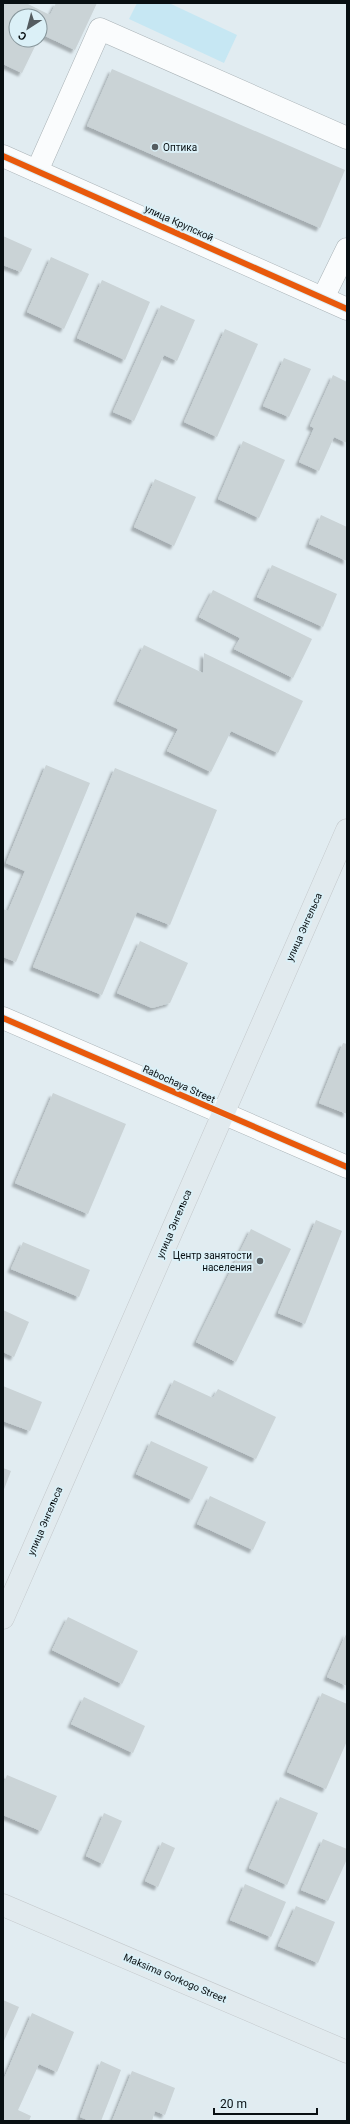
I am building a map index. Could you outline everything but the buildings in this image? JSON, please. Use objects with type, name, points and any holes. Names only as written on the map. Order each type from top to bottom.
[{"type":"main road","name":"улица Энгельса","points":[[3,1618],[347,830]]},
{"type":"main road","name":"Maksima Gorkogo Street","points":[[3,1905],[347,2052]]},
{"type":"street","points":[[37,171],[100,29],[347,138]]},
{"type":"street","name":"улица Крупской","points":[[3,156],[347,309]]},
{"type":"street","points":[[323,298],[347,249]]},
{"type":"street","name":"Rabochaya Street","points":[[3,1018],[347,1167]]},
{"type":"shaded area","points":[[137,3],[169,3],[237,35],[224,63],[129,19]]},
{"type":"cycle path","points":[[3,156],[347,309]]},
{"type":"cycle path","points":[[3,1018],[347,1167]]},
{"type":"place","name":"Оптика","points":[[155,147]]},
{"type":"place","name":"Центр занятости населения","points":[[260,1261]]}]
